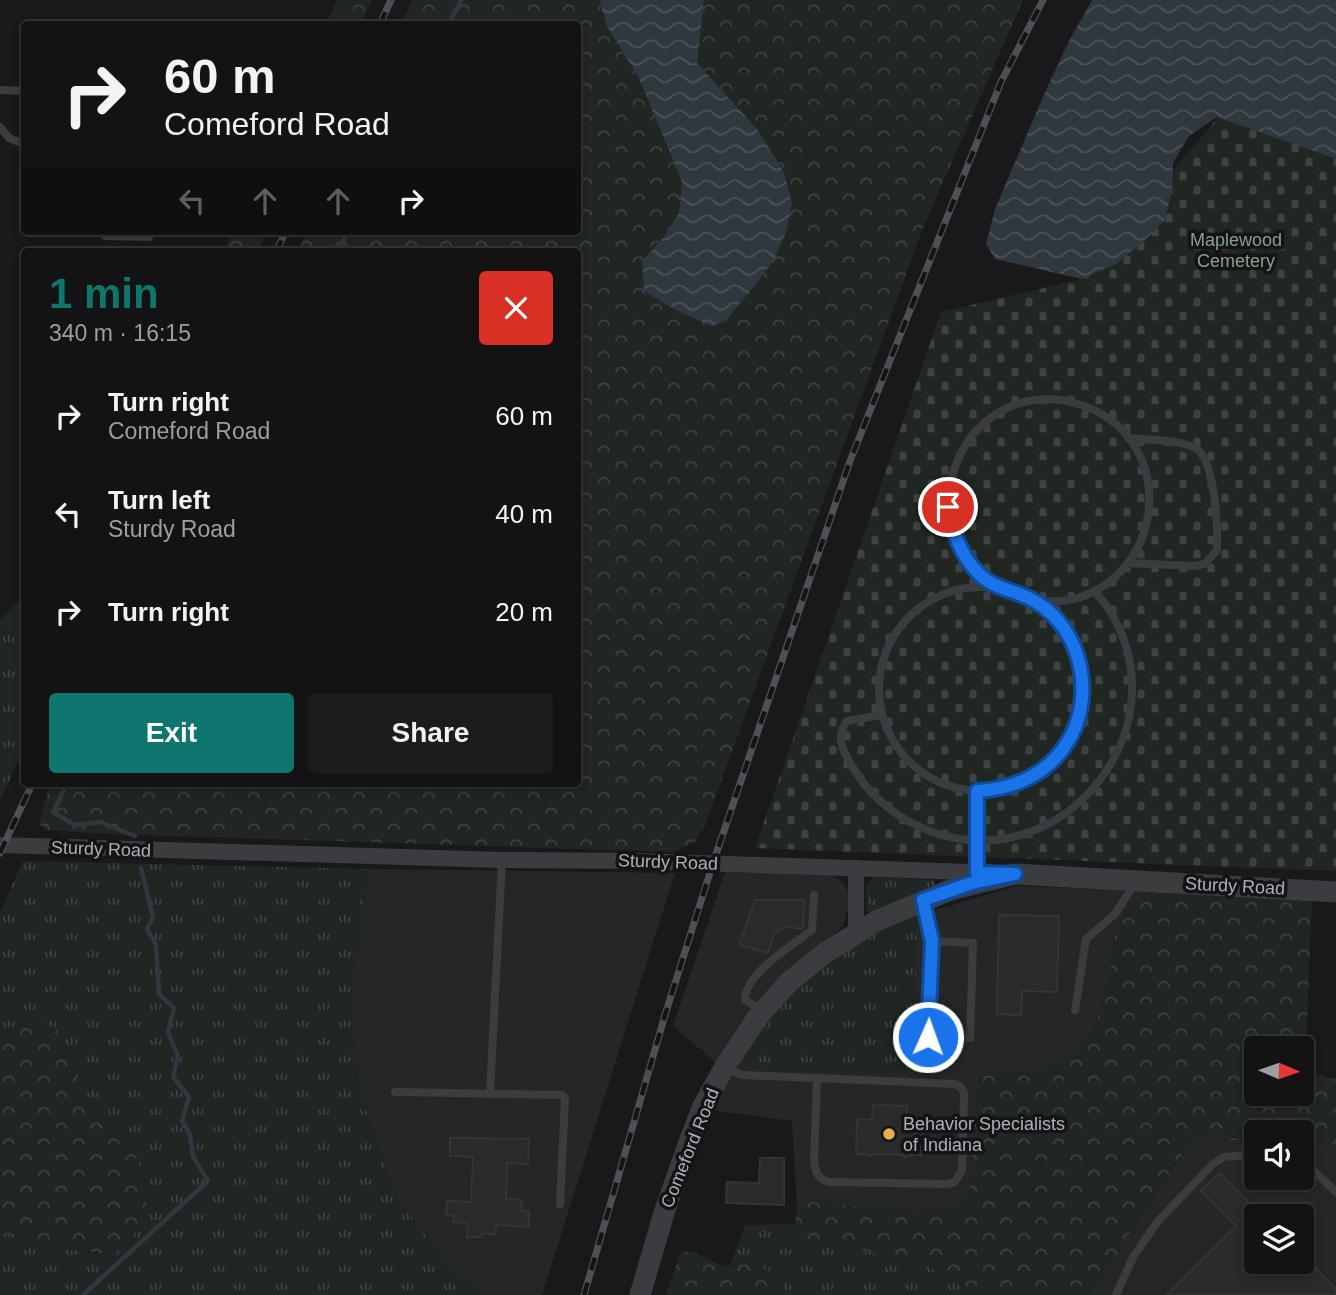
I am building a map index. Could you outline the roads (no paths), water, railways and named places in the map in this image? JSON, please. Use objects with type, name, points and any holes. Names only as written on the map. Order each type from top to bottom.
[{"type":"street","name":"Sturdy Road","points":[[0,845],[856,868],[1336,892]]},
{"type":"street","points":[[856,868],[856,933]]},
{"type":"street","name":"Comeford Road","points":[[640,1295],[664,1213],[698,1118],[724,1068],[763,1011],[789,982],[825,953],[900,909],[972,883],[1015,874]]},
{"type":"lane","points":[[0,90],[21,91]]},
{"type":"lane","points":[[0,127],[9,138],[21,143]]},
{"type":"lane","points":[[105,235],[149,235]]},
{"type":"lane","points":[[1032,401],[1066,401],[1098,412],[1112,422],[1128,438],[1142,461],[1150,495],[1143,539],[1128,563],[1109,582],[1095,591],[1075,599],[1057,602],[1035,601],[998,587],[980,575],[966,558],[952,527],[948,507],[953,470],[962,450],[976,431],[1002,411],[1032,401]]},
{"type":"lane","points":[[1128,438],[1187,444],[1206,458],[1210,470],[1218,537],[1217,550],[1205,564],[1195,566],[1128,563]]},
{"type":"lane","points":[[998,587],[980,586],[948,591],[934,598],[907,618],[889,643],[884,657],[879,677],[882,715],[897,746],[911,763],[944,784],[977,791],[1007,788],[1042,771],[1068,743],[1080,714],[1083,683],[1075,648],[1057,620],[1035,601]]},
{"type":"lane","points":[[882,715],[847,721],[842,727],[840,738],[857,775],[877,799],[899,816],[925,830],[949,837],[977,840],[1020,835],[1046,825],[1071,810],[1093,790],[1109,769],[1121,746],[1131,704],[1129,655],[1108,606],[1095,591]]},
{"type":"lane","points":[[977,791],[977,873]]},
{"type":"lane","points":[[490,1093],[502,860]]},
{"type":"lane","points":[[1075,1010],[1086,939],[1115,914],[1137,881]]},
{"type":"lane","points":[[763,1011],[745,1000],[745,992],[754,976],[812,930],[814,895]]},
{"type":"lane","points":[[923,900],[932,941],[928,1037],[970,1038],[973,943],[932,941]]},
{"type":"lane","points":[[724,1068],[741,1075],[955,1084],[961,1087],[964,1093],[963,1158],[958,1179],[947,1184],[822,1180],[817,1174],[814,1162],[817,1079]]},
{"type":"lane","points":[[395,1092],[562,1095],[565,1098],[560,1205]]},
{"type":"lane","points":[[1116,1295],[1133,1257],[1158,1221],[1213,1164],[1224,1157],[1244,1155]]},
{"type":"lane","points":[[1314,1171],[1336,1192]]},
{"type":"water","points":[[600,0],[704,0],[697,63],[757,129],[784,172],[792,203],[787,230],[773,262],[726,321],[711,326],[644,291],[642,261],[664,237],[679,213],[682,182],[639,78],[606,25]]},
{"type":"water","points":[[1092,0],[1336,0],[1336,159],[1217,117],[1189,136],[1173,163],[1172,189],[1165,220],[1116,264],[1082,279],[995,259],[986,244],[995,209],[1046,90]]},
{"type":"waterway","points":[[450,21],[461,0]]},
{"type":"waterway","points":[[340,248],[346,235]]},
{"type":"waterway","points":[[66,787],[53,812],[75,825],[100,822],[135,836]]},
{"type":"waterway","points":[[83,1295],[208,1181],[193,1156],[190,1134],[182,1121],[189,1097],[173,1077],[178,1056],[168,1032],[174,1008],[159,994],[156,945],[147,929],[153,917],[141,868]]},
{"type":"railway","points":[[381,21],[391,0]]},
{"type":"railway","points":[[584,1295],[665,1015],[713,863],[850,461],[1001,82],[1043,0]]},
{"type":"railway","points":[[278,248],[284,235]]},
{"type":"railway","points":[[0,853],[31,787]]},
{"type":"place","name":"Behavior Specialists of Indiana","points":[[889,1134]]},
{"type":"park label","name":"Maplewood Cemetery","points":[[1236,250]]}]
